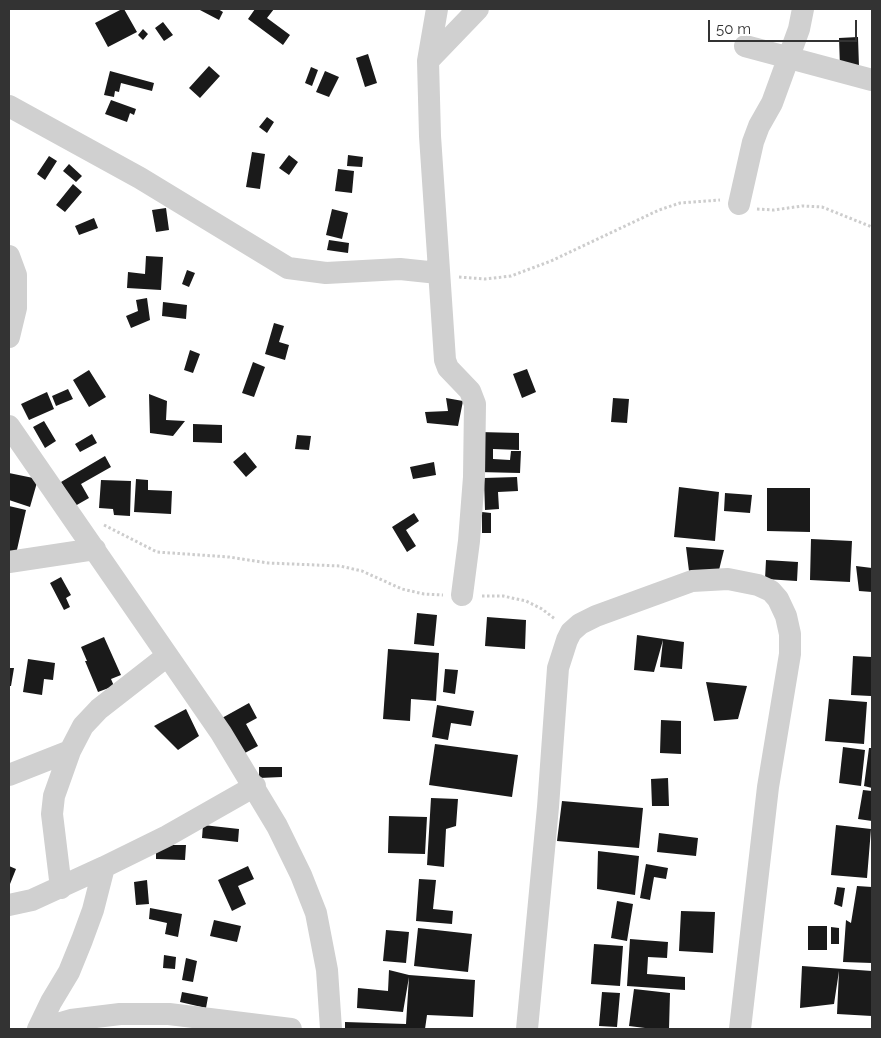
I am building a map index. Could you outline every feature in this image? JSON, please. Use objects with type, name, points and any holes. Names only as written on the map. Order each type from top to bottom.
[{"type":"street","points":[[437,9],[428,61],[430,136],[445,360],[448,368],[470,391],[475,404],[474,477],[469,541],[462,595]]},
{"type":"street","points":[[428,61],[478,9]]},
{"type":"street","points":[[739,204],[758,126],[772,103],[798,29],[803,9]]},
{"type":"street","points":[[745,46],[872,80]]},
{"type":"street","points":[[9,106],[140,178],[288,268],[326,272],[400,269],[438,273]]},
{"type":"street","points":[[9,256],[16,275],[16,308],[9,337]]},
{"type":"street","points":[[9,426],[69,510],[221,734],[255,786],[277,826],[301,875],[316,913],[327,970],[330,1029]]},
{"type":"street","points":[[9,562],[95,549]]},
{"type":"street","points":[[527,1029],[548,807],[558,668],[566,640],[571,632],[580,624],[596,616],[692,581],[728,579],[758,585],[771,591],[778,599],[786,616],[790,634],[790,654],[768,787],[740,1029]]},
{"type":"street","points":[[61,888],[52,814],[57,787],[70,751],[83,726],[99,709],[167,656]]},
{"type":"street","points":[[9,776],[70,751]]},
{"type":"street","points":[[9,905],[32,900],[104,868],[167,836],[255,786]]},
{"type":"street","points":[[39,1029],[51,1002],[69,972],[82,940],[93,910],[104,868]]},
{"type":"street","points":[[39,1029],[71,1020],[120,1014],[169,1014],[290,1029]]},
{"type":"path","points":[[438,273],[464,278],[485,279],[510,276],[551,261],[659,210],[680,203],[701,200],[720,200],[763,211],[802,206],[822,208],[872,227]]},
{"type":"path","points":[[69,510],[105,525],[158,552],[229,557],[268,563],[340,566],[362,571],[402,589],[424,594],[503,596],[526,601],[542,609],[571,632]]},
{"type":"building","points":[[124,9],[137,32],[108,47],[95,23]]},
{"type":"building","points":[[198,9],[218,9],[223,12],[219,20]]},
{"type":"building","points":[[255,9],[274,9],[267,18],[290,35],[283,45],[248,19]]},
{"type":"building","points":[[163,22],[173,35],[164,41],[155,28]]},
{"type":"building","points":[[143,29],[148,34],[143,40],[138,35]]},
{"type":"building","points":[[858,37],[859,67],[840,67],[839,38]]},
{"type":"building","points":[[368,54],[377,83],[365,87],[356,58]]},
{"type":"building","points":[[209,66],[220,76],[200,98],[189,88]]},
{"type":"building","points":[[311,67],[318,70],[312,86],[305,83]]},
{"type":"building","points":[[110,71],[154,83],[152,91],[121,83],[119,92],[115,91],[114,97],[104,95]]},
{"type":"building","points":[[325,71],[339,77],[329,97],[316,92]]},
{"type":"building","points":[[111,100],[136,109],[134,115],[130,113],[127,122],[105,114]]},
{"type":"building","points":[[267,117],[274,122],[267,133],[259,127]]},
{"type":"building","points":[[252,152],[265,154],[260,189],[246,187]]},
{"type":"building","points":[[289,155],[298,162],[289,175],[279,168]]},
{"type":"building","points":[[348,155],[363,157],[362,167],[347,166]]},
{"type":"building","points":[[49,156],[57,161],[45,180],[37,174]]},
{"type":"building","points":[[69,164],[82,176],[76,182],[63,171]]},
{"type":"building","points":[[338,169],[354,171],[352,193],[335,191]]},
{"type":"building","points":[[73,184],[82,192],[65,212],[56,205]]},
{"type":"building","points":[[166,208],[169,230],[156,232],[152,210]]},
{"type":"building","points":[[332,209],[348,213],[342,239],[326,235]]},
{"type":"building","points":[[94,218],[98,228],[79,235],[75,226]]},
{"type":"building","points":[[329,240],[349,243],[348,253],[327,250]]},
{"type":"building","points":[[146,256],[163,257],[161,290],[127,288],[128,272],[145,274]]},
{"type":"building","points":[[187,270],[195,273],[189,287],[182,284]]},
{"type":"building","points":[[147,298],[150,320],[131,328],[126,316],[138,311],[136,300]]},
{"type":"building","points":[[163,302],[187,305],[186,319],[162,316]]},
{"type":"building","points":[[274,323],[284,326],[279,342],[289,345],[285,360],[265,354]]},
{"type":"building","points":[[190,350],[200,354],[193,373],[184,370]]},
{"type":"building","points":[[253,362],[265,367],[254,397],[242,393]]},
{"type":"building","points":[[527,369],[536,392],[522,398],[513,374]]},
{"type":"building","points":[[89,370],[106,397],[89,407],[73,380]]},
{"type":"building","points":[[68,389],[73,399],[56,406],[52,396]]},
{"type":"building","points":[[47,392],[54,409],[29,420],[21,404]]},
{"type":"building","points":[[149,394],[167,401],[166,420],[185,421],[173,436],[150,433]]},
{"type":"building","points":[[446,398],[463,401],[458,426],[427,423],[425,412],[448,411]]},
{"type":"building","points":[[613,398],[629,399],[627,423],[611,422]]},
{"type":"building","points":[[44,421],[56,441],[45,448],[33,427]]},
{"type":"building","points":[[193,424],[222,425],[222,443],[193,442]]},
{"type":"building","points":[[479,432],[519,433],[519,450],[493,449],[493,459],[510,460],[511,451],[521,451],[520,473],[478,472]]},
{"type":"building","points":[[92,434],[97,443],[80,452],[75,444]]},
{"type":"building","points":[[297,435],[311,436],[309,450],[295,449]]},
{"type":"building","points":[[245,452],[257,467],[246,477],[233,462]]},
{"type":"building","points":[[105,456],[111,467],[81,484],[89,498],[75,506],[61,482]]},
{"type":"building","points":[[434,462],[436,475],[413,479],[410,467]]},
{"type":"building","points":[[9,473],[38,479],[30,507],[9,500]]},
{"type":"building","points":[[517,477],[518,491],[498,492],[499,509],[485,510],[484,478]]},
{"type":"building","points":[[136,479],[148,480],[148,490],[172,491],[171,514],[134,512]]},
{"type":"building","points":[[101,480],[131,481],[130,516],[114,515],[113,509],[99,508]]},
{"type":"building","points":[[679,487],[719,492],[715,541],[674,537]]},
{"type":"building","points":[[767,488],[810,488],[810,532],[767,531]]},
{"type":"building","points":[[725,493],[752,495],[750,513],[724,511]]},
{"type":"building","points":[[9,506],[26,510],[16,554],[9,551]]},
{"type":"building","points":[[482,512],[491,513],[491,533],[482,533]]},
{"type":"building","points":[[414,513],[419,521],[406,530],[416,546],[407,552],[392,527]]},
{"type":"building","points":[[811,539],[852,541],[850,582],[810,580]]},
{"type":"building","points":[[686,547],[724,550],[719,570],[689,571]]},
{"type":"building","points":[[766,560],[798,562],[797,581],[765,579]]},
{"type":"building","points":[[856,566],[872,568],[872,592],[859,591]]},
{"type":"building","points":[[61,577],[71,595],[66,598],[70,607],[64,610],[50,583]]},
{"type":"building","points":[[417,613],[437,615],[434,646],[414,644]]},
{"type":"building","points":[[487,617],[526,620],[525,649],[485,646]]},
{"type":"building","points":[[637,635],[684,642],[682,669],[660,667],[663,640],[654,672],[634,670]]},
{"type":"building","points":[[104,637],[121,675],[111,679],[114,686],[98,692],[81,647]]},
{"type":"building","points":[[388,649],[439,653],[436,701],[411,699],[410,721],[383,719]]},
{"type":"building","points":[[853,656],[872,657],[871,696],[851,695]]},
{"type":"building","points":[[28,659],[55,663],[53,680],[44,679],[42,695],[23,692]]},
{"type":"building","points":[[9,668],[14,668],[11,686],[9,686]]},
{"type":"building","points":[[445,669],[458,670],[455,694],[443,692]]},
{"type":"building","points":[[706,682],[747,686],[738,719],[714,721]]},
{"type":"building","points":[[829,699],[867,702],[864,744],[825,741]]},
{"type":"building","points":[[249,703],[257,718],[246,724],[258,746],[243,754],[222,718]]},
{"type":"building","points":[[437,705],[474,711],[471,726],[451,723],[448,740],[432,737]]},
{"type":"building","points":[[186,709],[199,736],[178,750],[154,726]]},
{"type":"building","points":[[661,720],[681,721],[681,754],[660,753]]},
{"type":"building","points":[[435,744],[518,755],[512,797],[429,785]]},
{"type":"building","points":[[843,747],[865,750],[861,786],[839,783]]},
{"type":"building","points":[[869,748],[872,748],[872,788],[864,786]]},
{"type":"building","points":[[259,767],[282,767],[282,777],[259,778]]},
{"type":"building","points":[[668,778],[669,806],[652,806],[651,779]]},
{"type":"building","points":[[863,790],[872,791],[872,821],[858,819]]},
{"type":"building","points":[[431,798],[458,799],[456,826],[446,829],[444,867],[427,865]]},
{"type":"building","points":[[562,801],[643,808],[639,848],[557,841]]},
{"type":"building","points":[[389,816],[427,817],[425,854],[388,853]]},
{"type":"building","points":[[203,825],[239,829],[238,842],[202,838]]},
{"type":"building","points":[[836,825],[871,829],[867,878],[831,875]]},
{"type":"building","points":[[659,833],[698,838],[696,856],[657,852]]},
{"type":"building","points":[[156,845],[186,845],[185,860],[156,859]]},
{"type":"building","points":[[598,851],[639,856],[635,895],[597,889]]},
{"type":"building","points":[[646,864],[668,868],[666,879],[654,877],[650,900],[640,898]]},
{"type":"building","points":[[9,866],[16,869],[10,884],[9,883]]},
{"type":"building","points":[[248,866],[254,879],[238,886],[246,904],[232,911],[218,880]]},
{"type":"building","points":[[419,879],[436,880],[433,909],[453,911],[452,924],[416,921]]},
{"type":"building","points":[[147,880],[149,904],[136,905],[134,882]]},
{"type":"building","points":[[857,886],[872,887],[872,963],[843,962],[846,920],[851,923]]},
{"type":"building","points":[[837,887],[845,888],[842,907],[834,904]]},
{"type":"building","points":[[617,901],[633,904],[627,941],[611,938]]},
{"type":"building","points":[[150,908],[182,914],[178,937],[165,934],[167,923],[149,919]]},
{"type":"building","points":[[681,911],[715,912],[713,953],[679,951]]},
{"type":"building","points":[[214,920],[241,926],[237,942],[210,936]]},
{"type":"building","points":[[808,926],[827,926],[827,950],[808,950]]},
{"type":"building","points":[[831,927],[839,928],[839,944],[831,944]]},
{"type":"building","points":[[418,928],[472,934],[468,972],[414,966]]},
{"type":"building","points":[[386,930],[409,932],[406,963],[383,961]]},
{"type":"building","points":[[630,939],[668,942],[667,958],[648,957],[647,974],[685,977],[685,990],[627,986]]},
{"type":"building","points":[[594,944],[623,946],[620,986],[591,984]]},
{"type":"building","points":[[164,955],[176,957],[175,969],[163,968]]},
{"type":"building","points":[[186,958],[197,961],[193,982],[182,980]]},
{"type":"building","points":[[802,966],[872,971],[872,1016],[837,1014],[839,971],[834,1004],[800,1008]]},
{"type":"building","points":[[389,970],[409,975],[475,980],[473,1017],[427,1015],[425,1029],[345,1029],[345,1022],[406,1024],[409,977],[403,1012],[357,1008],[358,988],[388,991]]},
{"type":"building","points":[[634,989],[670,993],[669,1029],[629,1026]]},
{"type":"building","points":[[182,992],[208,997],[206,1008],[180,1002]]},
{"type":"building","points":[[602,992],[620,993],[617,1027],[599,1026]]}]
